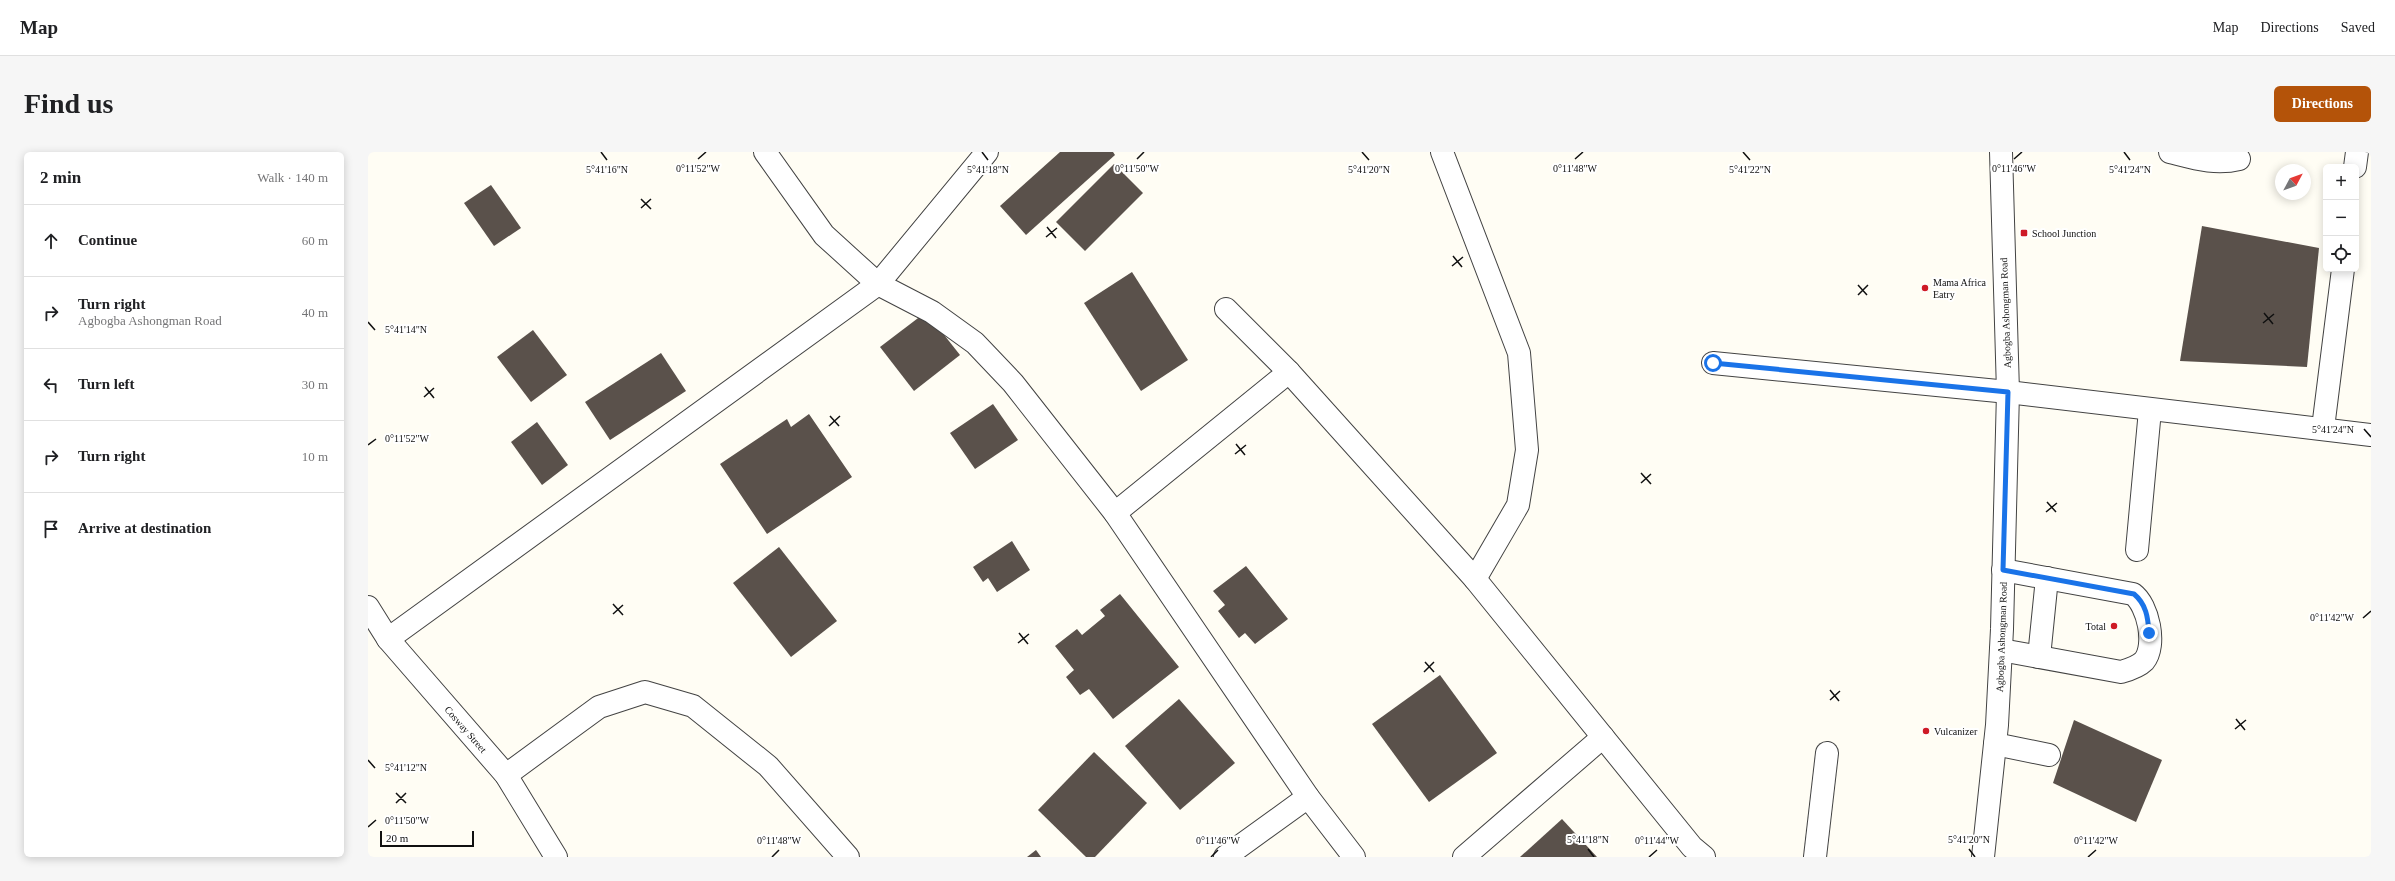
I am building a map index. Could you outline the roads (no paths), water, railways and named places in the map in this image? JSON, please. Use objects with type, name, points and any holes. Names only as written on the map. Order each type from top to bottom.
[{"type":"street","points":[[765,152],[824,235],[878,284],[932,312],[975,343],[1012,383],[1115,513],[1308,797],[1354,857]]},
{"type":"street","points":[[388,639],[878,284],[987,152]]},
{"type":"street","points":[[1442,152],[1519,353],[1527,450],[1518,505],[1475,579]]},
{"type":"street","name":"Agbogba Ashongman Road","points":[[1983,857],[1995,744],[2001,650],[2008,392],[2001,152]]},
{"type":"street","points":[[2170,152],[2211,162],[2227,162],[2239,159]]},
{"type":"street","points":[[2355,164],[2357,152]]},
{"type":"street","points":[[2323,428],[2342,272]]},
{"type":"street","points":[[1226,309],[1289,372],[1475,579],[1692,847],[1704,857]]},
{"type":"street","points":[[1713,363],[2008,392],[2150,410],[2323,428],[2371,436]]},
{"type":"street","points":[[1115,513],[1289,372]]},
{"type":"street","points":[[2137,550],[2150,410]]},
{"type":"street","points":[[2001,650],[2121,672],[2133,668],[2144,661],[2148,649],[2146,611],[2140,599],[2134,594],[2003,570]]},
{"type":"street","points":[[2039,657],[2047,578]]},
{"type":"street","name":"Cosway Street","points":[[368,607],[388,639],[506,775],[556,857]]},
{"type":"street","points":[[506,775],[599,707],[644,692],[693,706],[768,766],[848,857]]},
{"type":"street","points":[[1464,857],[1603,737]]},
{"type":"street","points":[[1995,744],[2049,755]]},
{"type":"street","points":[[1815,857],[1827,753]]},
{"type":"street","points":[[1226,857],[1308,797]]},
{"type":"place","name":"School Junction","points":[[2024,233]]},
{"type":"place","name":"Mama Africa Eatry","points":[[1925,288]]},
{"type":"place","name":"Total","points":[[2114,626]]},
{"type":"place","name":"Vulcanizer","points":[[1926,731]]}]
